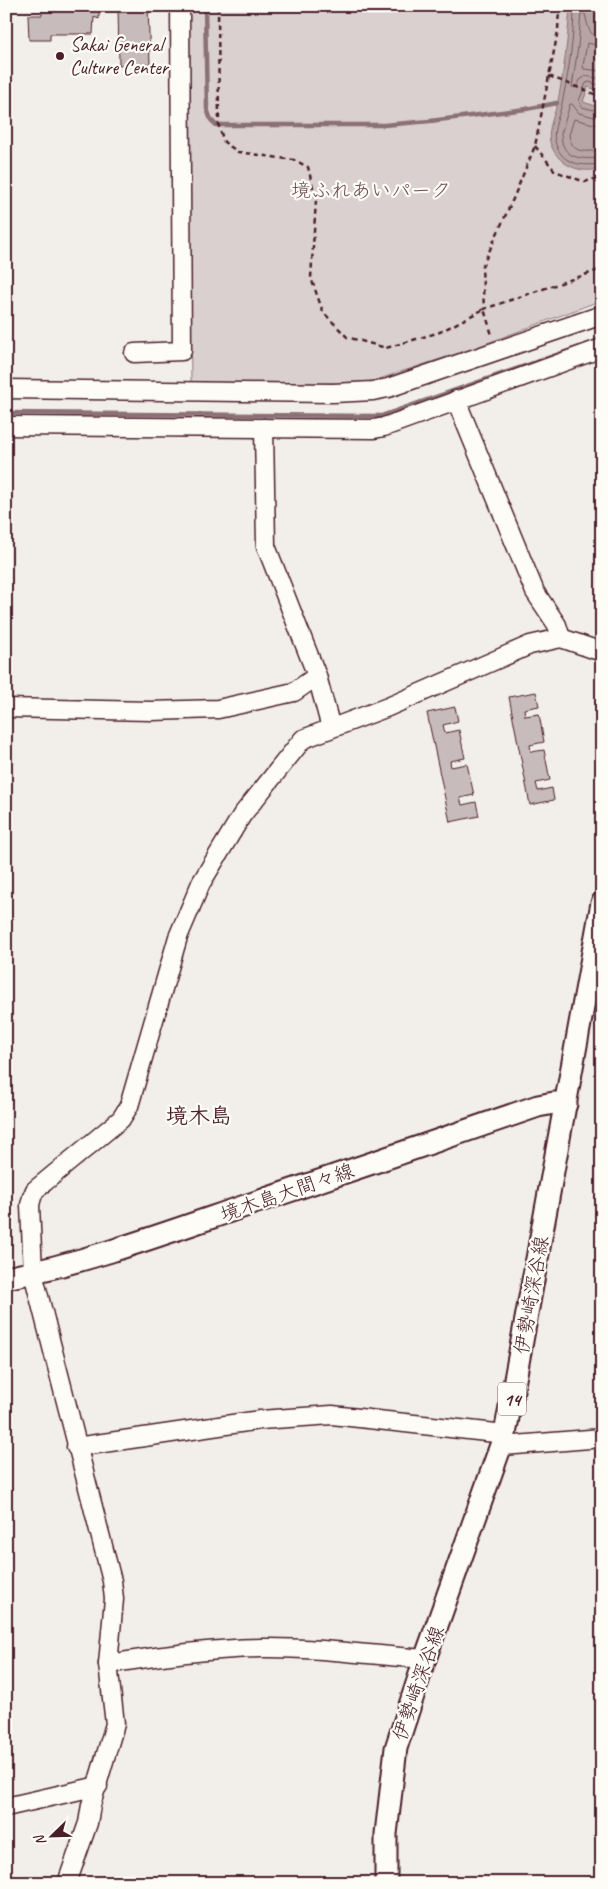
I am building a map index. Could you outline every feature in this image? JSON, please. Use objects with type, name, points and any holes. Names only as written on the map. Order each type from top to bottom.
[{"type":"main road","name":"伊勢崎深谷線","points":[[386,1883],[386,1834],[396,1748],[425,1659],[504,1440],[599,929],[602,902]]},
{"type":"main road","name":"境木島大間々線","points":[[6,1278],[89,1258],[167,1233],[538,1106],[554,1103],[566,1104]]},
{"type":"street","points":[[134,353],[182,350],[180,6]]},
{"type":"street","points":[[6,389],[324,393],[373,391],[388,388],[498,352],[602,315]]},
{"type":"street","points":[[6,426],[374,429],[602,348]]},
{"type":"street","points":[[456,400],[535,592],[557,626],[561,638]]},
{"type":"street","points":[[264,428],[266,546],[317,676],[332,728]]},
{"type":"street","points":[[67,1883],[88,1823],[91,1804],[98,1786],[115,1724],[108,1664],[114,1599],[112,1581],[76,1447],[33,1273],[30,1204],[35,1190],[121,1119],[130,1106],[178,937],[201,883],[242,815],[303,739],[388,707],[530,645],[561,638],[602,652]]},
{"type":"street","points":[[6,708],[151,711],[218,709],[252,703],[294,692],[317,676]]},
{"type":"street","points":[[76,1447],[260,1420],[332,1414],[504,1440],[602,1438]]},
{"type":"street","points":[[108,1664],[178,1653],[261,1648],[425,1659]]},
{"type":"street","points":[[6,1807],[98,1786]]},
{"type":"path","points":[[218,6],[219,127],[224,142],[238,152],[294,160],[308,167],[316,200],[312,278],[323,312],[347,337],[386,348],[440,332],[484,309],[602,270]]},
{"type":"path","points":[[494,340],[484,309],[482,267],[535,146],[558,31],[559,6]]},
{"type":"path","points":[[549,76],[602,97]]},
{"type":"path","points":[[535,146],[555,170],[585,182],[602,176]]},
{"type":"green space","name":"境ふれあいパーク","points":[[187,6],[602,6],[602,300],[474,348],[373,381],[343,383],[191,384]]},
{"type":"water","points":[[570,6],[595,6],[602,37],[602,91],[588,87],[583,102],[602,108],[602,168],[594,170],[578,169],[564,162],[553,150],[549,137],[564,66]]},
{"type":"building","points":[[42,6],[99,6],[99,19],[94,17],[93,34],[50,34],[50,40],[29,40],[28,15],[42,15]]},
{"type":"building","points":[[118,6],[148,6],[150,64],[119,65]]},
{"type":"building","points":[[536,692],[539,706],[524,709],[525,716],[539,714],[544,742],[530,745],[531,752],[544,750],[550,780],[536,783],[538,791],[552,788],[554,800],[530,805],[509,697]]},
{"type":"building","points":[[455,707],[458,721],[443,725],[445,733],[459,730],[465,758],[450,761],[451,767],[467,764],[474,795],[460,798],[462,805],[476,802],[479,816],[450,822],[427,713]]},
{"type":"waterway","points":[[205,6],[207,109],[211,120],[216,125],[384,125],[526,109],[557,103]]},
{"type":"waterway","points":[[6,413],[381,416],[602,339]]},
{"type":"place","name":"Sakai General Culture Center","points":[[60,56]]},
{"type":"district","name":"境木島","points":[[199,1115]]}]
